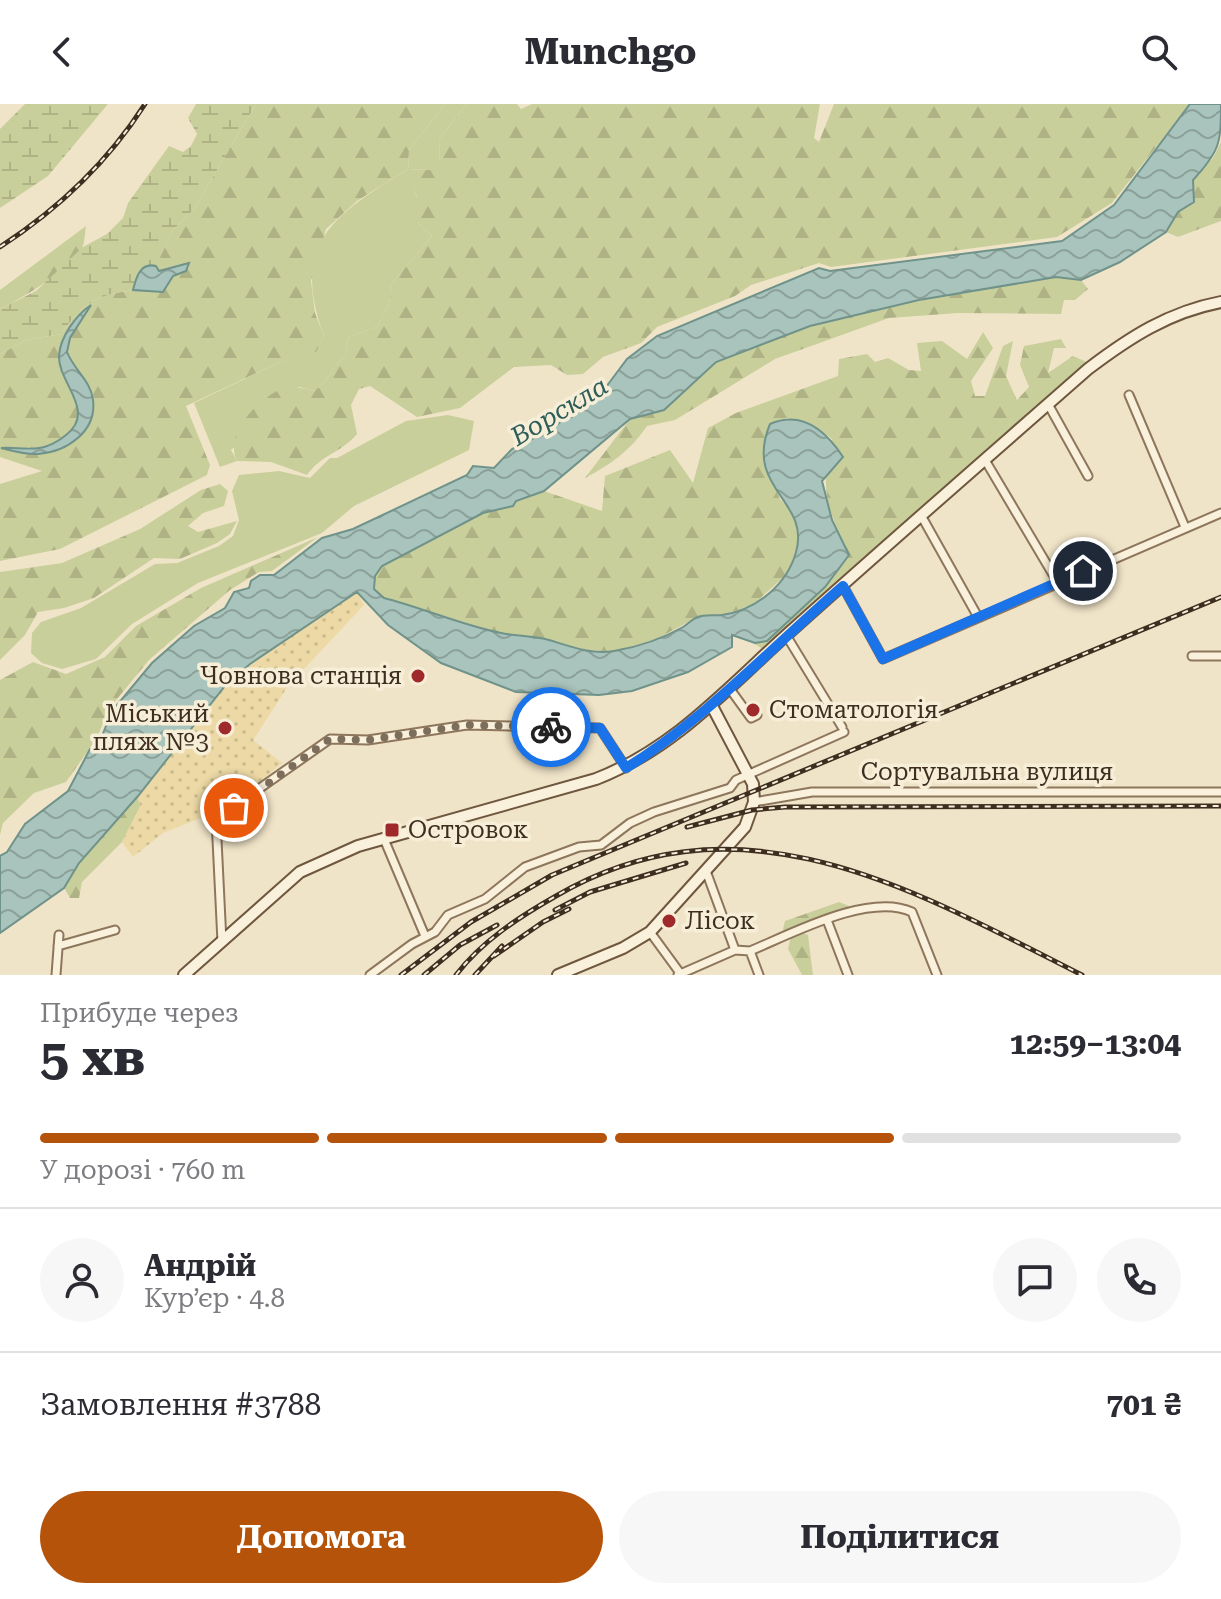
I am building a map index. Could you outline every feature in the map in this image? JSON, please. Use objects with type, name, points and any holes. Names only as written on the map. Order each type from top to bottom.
[{"type":"main road","points":[[184,975],[300,872],[322,860],[384,839],[596,779],[626,768],[660,747],[712,706],[786,635],[1048,404],[1129,338],[1165,318],[1221,302]]},
{"type":"main road","points":[[558,975],[623,948],[650,932],[742,832],[754,802],[749,775],[712,706]]},
{"type":"street","points":[[1129,395],[1185,527]]},
{"type":"street","points":[[1048,404],[1088,476]]},
{"type":"street","points":[[985,460],[1058,583]]},
{"type":"street","points":[[843,586],[883,659],[1221,513]]},
{"type":"street","points":[[922,517],[978,617]]},
{"type":"street","points":[[370,975],[435,932],[448,915],[485,899],[525,867],[579,847],[601,845],[630,823],[730,788],[736,780],[843,729],[786,635]]},
{"type":"street","points":[[1192,656],[1221,656]]},
{"type":"street","points":[[730,689],[751,718],[757,715]]},
{"type":"street","points":[[222,942],[216,819],[330,739],[368,740],[476,724],[600,728],[626,768]]},
{"type":"street","name":"Сортувальна вулиця","points":[[754,802],[812,792],[1221,792]]},
{"type":"street","points":[[384,839],[425,936]]},
{"type":"street","points":[[706,871],[735,950]]},
{"type":"street","points":[[650,932],[679,974],[735,950],[750,951],[855,910],[903,908],[912,912],[937,975]]},
{"type":"street","points":[[827,920],[848,975]]},
{"type":"street","points":[[58,946],[115,930]]},
{"type":"street","points":[[56,975],[59,935]]},
{"type":"street","points":[[750,951],[759,975]]},
{"type":"green space","points":[[25,104],[108,104],[48,176],[0,208],[0,129]]},
{"type":"green space","points":[[196,104],[256,104],[194,209],[173,230],[156,266],[141,269],[133,290],[91,302],[76,314],[61,334],[26,340],[0,354],[0,309],[36,291],[83,247],[107,234],[123,218],[128,203],[169,146],[183,152],[191,146],[197,134],[188,118]]},
{"type":"green space","points":[[256,104],[445,104],[409,150],[408,169],[357,201],[326,229],[311,281],[315,313],[324,336],[316,352],[278,363],[186,406],[210,465],[207,475],[60,549],[0,561],[0,484],[42,471],[0,457],[0,354],[26,340],[61,334],[76,314],[91,302],[133,290],[141,269],[156,265],[173,230],[194,209]]},
{"type":"green space","points":[[445,104],[467,104],[439,139],[440,161],[431,170],[409,169],[417,199],[417,222],[432,236],[391,284],[389,304],[377,327],[348,337],[346,354],[323,383],[314,391],[299,387],[231,450],[237,461],[220,467],[194,403],[278,363],[316,351],[324,336],[312,276],[316,254],[326,234],[359,201],[408,169],[409,150]]},
{"type":"green space","points":[[467,104],[517,104],[521,109],[532,104],[820,104],[814,138],[819,142],[834,104],[1190,104],[1112,203],[1057,237],[831,267],[819,263],[751,285],[735,296],[657,327],[641,343],[603,357],[583,374],[567,375],[551,365],[514,367],[460,408],[417,417],[370,386],[359,389],[351,405],[357,434],[319,462],[307,475],[271,462],[237,461],[235,441],[251,412],[281,389],[314,391],[319,387],[346,354],[348,337],[377,327],[389,304],[391,284],[432,236],[417,222],[417,198],[408,169],[430,170],[440,160],[439,139]]},
{"type":"green space","points":[[1221,142],[1221,221],[1178,237],[1166,232],[1178,212],[1194,202],[1193,180],[1213,158]]},
{"type":"green space","points":[[86,226],[83,246],[69,264],[46,282],[0,309],[0,290]]},
{"type":"green space","points":[[1056,277],[1081,280],[1088,289],[1075,300],[1064,300],[1061,314],[958,313],[889,318],[775,359],[675,420],[647,426],[619,456],[585,478],[630,419],[664,410],[716,362],[810,326],[958,292]]},
{"type":"green space","points":[[983,332],[993,348],[971,381],[975,396],[985,396],[1003,346],[1013,341],[1006,376],[1017,400],[1029,387],[1020,365],[1024,346],[1061,339],[1066,348],[1054,348],[1048,373],[1073,356],[1089,363],[763,649],[743,637],[849,555],[827,498],[826,473],[832,439],[806,421],[785,418],[763,458],[780,499],[798,518],[801,532],[789,572],[754,604],[724,615],[699,616],[655,640],[611,652],[564,647],[550,641],[499,633],[384,598],[374,589],[375,576],[382,566],[483,513],[544,491],[602,511],[605,476],[670,450],[693,483],[708,428],[736,413],[838,376],[839,359],[867,354],[875,362],[888,358],[909,370],[921,371],[917,343],[942,341],[967,359]]},
{"type":"green space","points":[[448,415],[474,421],[469,450],[354,506],[322,533],[198,583],[132,624],[96,659],[62,669],[42,663],[31,653],[32,633],[41,622],[81,608],[155,564],[177,563],[219,546],[233,536],[239,520],[232,491],[239,475],[279,471],[310,478],[330,458],[337,458],[406,421]]},
{"type":"green space","points":[[220,484],[228,491],[224,506],[203,513],[188,526],[198,532],[237,521],[230,534],[180,559],[154,558],[94,598],[64,608],[38,612],[25,635],[0,660],[0,572],[62,563],[140,529],[201,490]]},
{"type":"green space","points":[[318,537],[272,571],[259,572],[230,590],[149,660],[108,710],[97,738],[66,782],[34,793],[3,823],[0,835],[0,680],[33,662],[66,674],[105,657],[136,626],[201,588]]},
{"type":"green space","points":[[138,796],[140,807],[122,842],[82,882],[79,898],[70,898],[64,888],[79,863]]},
{"type":"green space","points":[[839,902],[849,906],[848,911],[785,932],[783,929],[785,921]]},
{"type":"green space","points":[[800,932],[808,935],[813,975],[802,975],[788,949],[791,936]]},
{"type":"sand","name":"Міський пляж №3","points":[[357,592],[364,605],[288,686],[253,740],[282,763],[230,806],[163,833],[133,857],[122,842],[140,807],[138,796],[225,686],[250,664]]},
{"type":"water","points":[[1190,104],[1221,104],[1217,146],[1193,180],[1194,202],[1178,212],[1166,232],[1120,262],[1081,280],[1056,277],[919,300],[810,326],[716,362],[664,410],[630,419],[544,491],[516,501],[513,506],[483,513],[382,566],[375,576],[374,589],[384,598],[486,630],[597,652],[649,642],[701,616],[722,615],[747,608],[778,585],[796,552],[798,534],[794,519],[770,479],[764,446],[770,424],[782,420],[803,421],[821,431],[843,457],[822,481],[832,520],[849,555],[825,587],[767,641],[755,643],[732,635],[732,647],[688,672],[632,691],[599,695],[516,692],[441,663],[388,625],[357,592],[250,664],[225,686],[138,796],[79,863],[64,888],[0,933],[0,856],[7,852],[25,824],[68,791],[90,749],[100,741],[112,711],[152,663],[194,626],[225,608],[234,592],[249,588],[251,581],[260,575],[274,575],[322,538],[353,529],[467,475],[473,466],[494,468],[512,449],[554,428],[588,395],[606,387],[627,359],[657,336],[819,268],[830,271],[1062,241],[1114,205]]},
{"type":"water","points":[[189,263],[186,271],[173,276],[163,292],[133,290],[140,272],[146,266],[156,266],[159,271]]},
{"type":"water","points":[[91,305],[70,338],[67,352],[92,393],[93,411],[85,431],[69,444],[49,452],[29,454],[1,448],[46,446],[75,426],[77,407],[59,356],[62,341],[70,327]]},
{"type":"railway","points":[[0,247],[42,217],[80,183],[115,146],[145,104]]},
{"type":"railway","points":[[401,975],[471,922],[552,875],[1221,597]]},
{"type":"railway","points":[[687,827],[752,810],[785,807],[1221,806]]},
{"type":"railway","points":[[456,975],[477,951],[502,931],[556,896],[625,865],[693,851],[759,851],[825,863],[891,884],[1082,975]]},
{"type":"railway","points":[[555,910],[590,892],[686,863]]},
{"type":"railway","points":[[494,956],[543,922],[569,909]]},
{"type":"railway","points":[[424,975],[460,945],[497,925]]},
{"type":"railway","points":[[475,975],[502,946]]},
{"type":"way so far","points":[[234,808],[330,739],[368,740],[485,724],[551,727]]},
{"type":"place","name":"Човнова станція","points":[[418,676]]},
{"type":"place","name":"Стоматологія","points":[[753,710]]},
{"type":"place","name":"Міський пляж №3","points":[[225,728]]},
{"type":"place","name":"Островок","points":[[392,830]]},
{"type":"place","name":"Лісок","points":[[669,921]]},
{"type":"route","points":[[551,727],[600,728],[626,768],[660,747],[712,706],[843,586],[883,659],[1083,571]]},
{"type":"water label","name":"Ворскла","points":[[559,411]]}]
